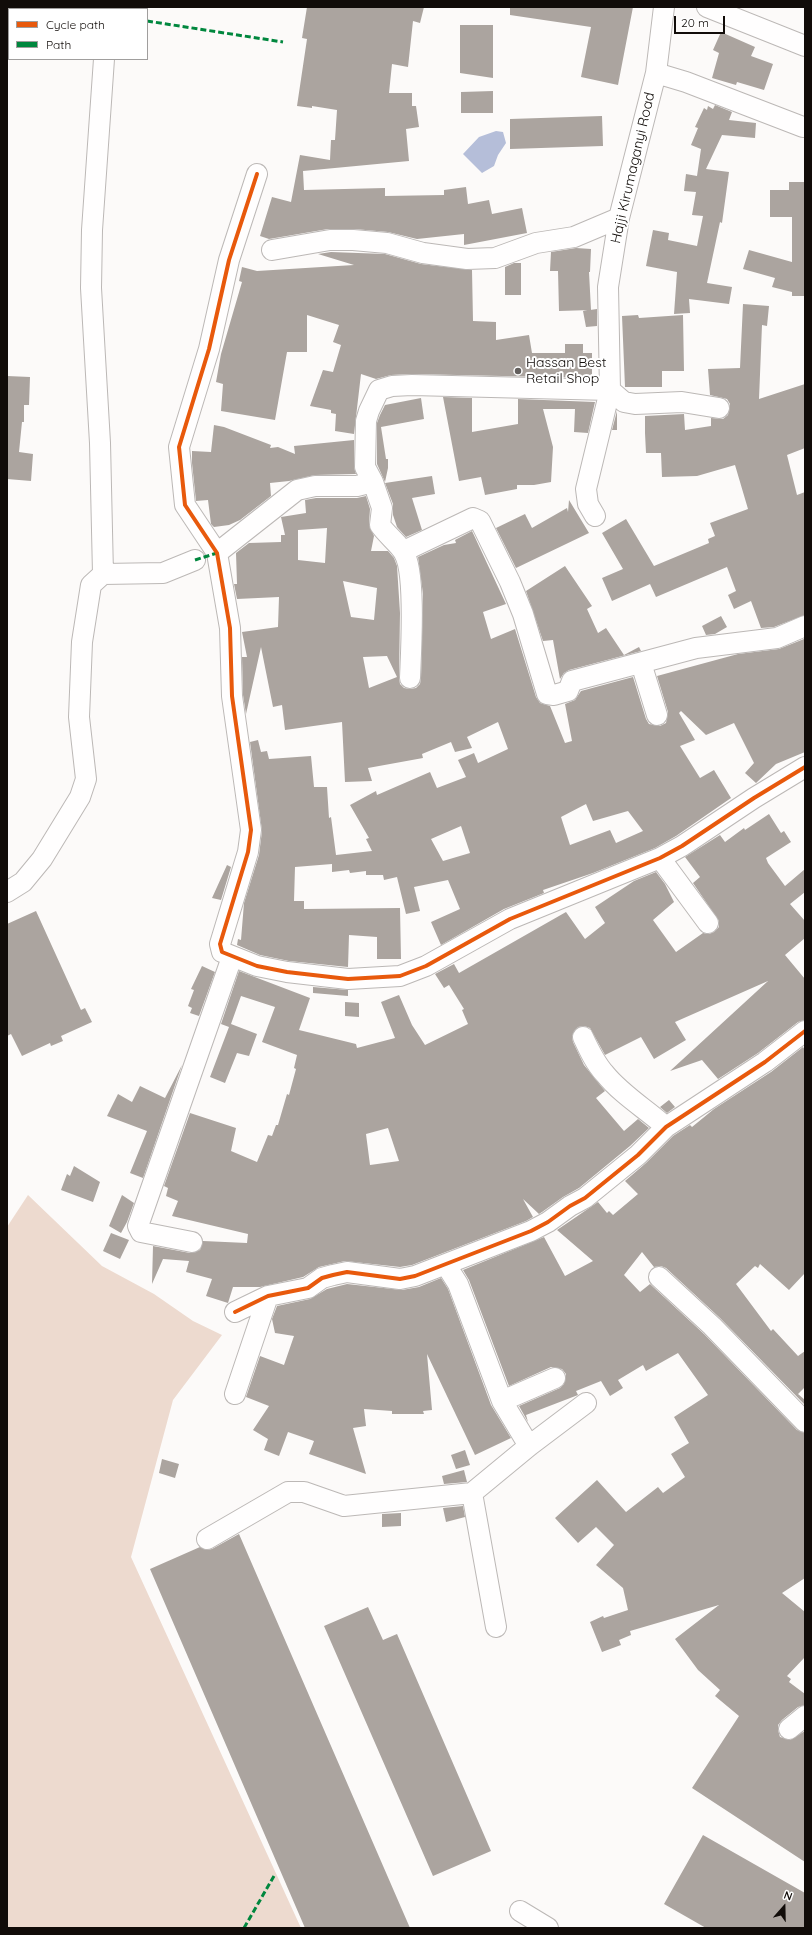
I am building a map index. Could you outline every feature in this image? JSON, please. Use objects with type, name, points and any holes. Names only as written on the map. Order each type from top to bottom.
[{"type":"street","name":"Hajji Kirumaganyi Road","points":[[595,516],[588,504],[586,490],[610,390],[608,287],[619,218],[656,73],[664,7]]},
{"type":"street","points":[[706,7],[805,46]]},
{"type":"street","points":[[103,574],[100,443],[91,288],[92,230],[104,60]]},
{"type":"street","points":[[656,73],[686,82],[803,127]]},
{"type":"street","points":[[257,174],[229,260],[209,349],[179,447],[185,505],[217,553],[230,628],[232,696],[251,830],[248,852],[220,944],[222,952],[257,966],[287,972],[348,979],[400,976],[426,966],[510,919],[660,858],[682,846],[754,798],[805,767]]},
{"type":"street","points":[[272,250],[330,240],[353,240],[387,243],[423,253],[467,259],[495,258],[536,243],[574,237],[619,218]]},
{"type":"street","points":[[410,678],[412,633],[410,564],[404,551],[388,536],[380,525],[382,508],[373,482],[365,467],[366,421],[379,390],[392,386],[412,385],[610,390],[624,402],[635,404],[682,402],[719,408]]},
{"type":"street","points":[[217,553],[297,490],[315,486],[357,486],[373,482]]},
{"type":"street","points":[[404,551],[474,518],[480,521],[510,582],[523,614],[548,694],[554,695],[568,691],[572,681],[696,648],[777,638],[805,626]]},
{"type":"street","points":[[7,892],[23,882],[42,859],[66,822],[82,791],[86,779],[78,717],[82,642],[91,585],[103,574],[163,573],[195,560]]},
{"type":"street","points":[[641,663],[657,715]]},
{"type":"street","points":[[660,858],[708,923]]},
{"type":"street","points":[[192,1242],[141,1232],[138,1226],[232,957]]},
{"type":"street","points":[[234,1312],[268,1296],[308,1288],[322,1278],[347,1272],[400,1279],[415,1276],[531,1231],[585,1198],[638,1155],[666,1128],[765,1062],[805,1031]]},
{"type":"street","points":[[583,1037],[595,1061],[604,1074],[618,1088],[666,1128]]},
{"type":"street","points":[[446,1265],[458,1284],[502,1401],[529,1446]]},
{"type":"street","points":[[659,1277],[712,1326],[805,1422]]},
{"type":"street","points":[[236,1394],[268,1296]]},
{"type":"street","points":[[502,1401],[556,1378]]},
{"type":"street","points":[[206,1539],[288,1492],[304,1492],[344,1506],[472,1493],[529,1446],[586,1403]]},
{"type":"street","points":[[472,1493],[496,1627]]},
{"type":"street","points":[[789,1729],[805,1716]]},
{"type":"street","points":[[520,1911],[548,1928]]},
{"type":"shaded area","points":[[28,1195],[102,1266],[154,1294],[193,1321],[222,1335],[173,1400],[131,1557],[301,1928],[7,1928],[7,1227]]},
{"type":"water","points":[[496,131],[503,132],[506,143],[498,155],[494,166],[482,173],[463,154],[479,137]]},
{"type":"building","points":[[307,7],[424,7],[420,23],[413,21],[408,67],[392,64],[389,93],[412,93],[412,106],[416,106],[419,127],[406,129],[409,161],[303,171],[304,190],[385,188],[385,196],[444,195],[444,190],[466,187],[468,204],[489,200],[492,214],[522,208],[527,233],[464,245],[464,234],[417,239],[388,232],[354,229],[328,229],[269,239],[260,236],[272,197],[291,202],[300,155],[330,160],[331,140],[335,140],[337,110],[312,106],[312,108],[297,106],[307,39],[302,38]]},
{"type":"building","points":[[510,7],[633,7],[618,85],[581,77],[591,27],[510,15]]},
{"type":"building","points":[[460,25],[493,25],[493,78],[460,73]]},
{"type":"building","points":[[721,32],[755,47],[751,56],[773,64],[764,90],[737,82],[736,85],[712,78],[719,53],[713,50]]},
{"type":"building","points":[[493,91],[493,113],[461,113],[461,92]]},
{"type":"building","points":[[715,105],[732,112],[729,120],[756,123],[755,138],[722,135],[706,169],[729,172],[722,223],[720,222],[707,283],[732,287],[729,304],[689,299],[690,313],[674,314],[677,272],[646,266],[653,230],[669,233],[668,240],[697,246],[703,216],[692,215],[696,192],[684,191],[686,174],[697,176],[701,149],[691,145],[698,128],[695,127],[704,108],[707,110],[708,106],[713,109]]},
{"type":"building","points":[[602,116],[603,146],[510,149],[510,119]]},
{"type":"building","points":[[789,182],[805,182],[805,296],[792,296],[792,292],[772,287],[775,278],[743,269],[749,250],[792,262],[792,217],[770,217],[770,190],[789,190]]},
{"type":"building","points":[[576,248],[591,249],[589,272],[591,310],[559,311],[558,271],[550,271],[551,252]]},
{"type":"building","points":[[331,252],[385,254],[421,264],[472,270],[473,321],[496,322],[496,340],[529,335],[532,353],[565,353],[565,344],[583,344],[583,353],[592,353],[592,378],[412,374],[391,375],[376,379],[361,374],[354,434],[335,431],[336,414],[331,413],[331,410],[310,406],[323,370],[333,372],[341,345],[333,342],[339,325],[307,315],[307,352],[287,352],[275,420],[221,411],[223,384],[216,382],[221,354],[242,282],[239,281],[242,267],[257,271],[354,265],[318,254]]},
{"type":"building","points":[[514,263],[521,263],[521,295],[505,295],[505,267]]},
{"type":"building","points":[[743,304],[769,306],[767,326],[762,325],[759,399],[805,384],[805,448],[787,455],[797,495],[805,492],[805,615],[774,627],[761,628],[751,601],[734,609],[728,595],[736,591],[727,567],[656,597],[650,584],[612,601],[602,578],[623,569],[602,533],[626,519],[654,566],[709,543],[708,539],[715,536],[710,523],[748,509],[735,465],[697,476],[662,477],[661,453],[646,453],[645,433],[645,416],[684,414],[685,430],[711,426],[711,418],[723,419],[728,415],[730,404],[727,399],[710,395],[708,369],[740,368]]},
{"type":"building","points":[[597,309],[597,326],[586,327],[583,311]]},
{"type":"building","points":[[638,315],[639,318],[683,315],[684,371],[662,371],[662,387],[625,387],[622,316]]},
{"type":"building","points":[[7,376],[30,377],[29,405],[24,405],[24,422],[22,422],[19,452],[33,454],[31,481],[7,479]]},
{"type":"building","points":[[443,397],[472,398],[472,432],[518,424],[518,399],[595,402],[588,433],[574,432],[575,409],[543,409],[553,447],[551,482],[534,485],[517,485],[517,489],[485,495],[481,477],[459,481]]},
{"type":"building","points":[[421,398],[424,419],[381,427],[386,459],[388,459],[385,482],[377,464],[377,423],[380,415],[385,405]]},
{"type":"building","points":[[617,411],[617,430],[612,430]]},
{"type":"building","points":[[214,425],[224,427],[271,445],[270,448],[278,447],[295,454],[294,446],[354,440],[354,467],[356,474],[315,475],[289,481],[270,483],[271,496],[240,520],[229,525],[214,527],[211,524],[208,500],[196,501],[192,451],[211,452]]},
{"type":"building","points":[[432,476],[435,494],[412,498],[422,530],[406,537],[397,527],[393,515],[393,504],[385,483]]},
{"type":"building","points":[[366,496],[370,509],[369,524],[374,536],[371,551],[388,551],[394,558],[397,566],[400,613],[399,678],[400,684],[404,688],[416,688],[420,684],[421,678],[423,594],[418,557],[444,545],[456,543],[455,540],[472,531],[506,604],[483,612],[491,639],[515,629],[536,697],[540,703],[550,706],[565,743],[572,741],[565,704],[575,700],[581,691],[633,677],[646,719],[649,724],[660,726],[666,723],[668,712],[657,676],[738,654],[779,649],[804,639],[805,752],[776,764],[756,783],[745,773],[754,763],[734,723],[706,735],[681,711],[679,713],[695,740],[680,746],[700,778],[714,770],[731,798],[676,836],[655,848],[593,873],[543,890],[544,893],[504,909],[441,945],[431,922],[460,909],[448,880],[414,887],[420,911],[406,914],[397,877],[384,880],[383,875],[366,875],[366,871],[350,873],[349,870],[332,872],[332,864],[295,867],[294,901],[304,901],[304,909],[400,908],[401,959],[377,959],[377,937],[349,935],[348,967],[289,961],[260,955],[237,945],[238,939],[241,940],[244,903],[259,855],[262,831],[250,742],[258,740],[261,752],[267,751],[269,759],[311,756],[314,787],[327,787],[329,818],[331,817],[336,855],[372,851],[366,839],[369,838],[350,805],[376,791],[377,795],[430,772],[437,788],[466,777],[458,760],[474,753],[478,763],[508,749],[498,722],[467,737],[472,748],[455,752],[451,742],[422,754],[423,758],[368,768],[372,781],[345,782],[342,722],[285,730],[282,705],[273,707],[261,647],[246,714],[243,695],[242,657],[247,657],[242,632],[278,627],[279,597],[237,599],[234,584],[237,584],[236,553],[249,543],[281,542],[281,535],[285,535],[281,517],[306,513],[305,500],[316,498],[357,498]],"holes":[[[327,528],[325,563],[298,560],[298,530]],[[343,581],[377,588],[374,620],[351,617]],[[387,656],[397,677],[369,688],[363,657]],[[586,804],[593,821],[628,811],[643,831],[616,843],[610,830],[570,845],[561,817]],[[461,826],[470,853],[443,861],[431,839]]]},
{"type":"building","points":[[569,500],[589,533],[516,568],[496,528],[525,514],[532,528],[567,508],[568,512]]},
{"type":"building","points":[[565,566],[592,606],[587,609],[598,633],[606,628],[624,655],[639,647],[641,651],[569,670],[564,673],[560,679],[553,640],[543,641],[526,591]]},
{"type":"building","points":[[721,616],[727,627],[715,634],[706,635],[702,626]]},
{"type":"building","points":[[769,814],[781,833],[784,831],[791,842],[766,858],[768,863],[785,886],[805,869],[805,892],[790,904],[805,921],[805,938],[785,955],[805,979],[805,1020],[798,1022],[758,1053],[718,1079],[702,1060],[670,1071],[768,981],[675,1022],[686,1040],[654,1059],[641,1037],[605,1055],[590,1028],[584,1026],[578,1027],[572,1036],[573,1042],[584,1065],[605,1091],[596,1098],[624,1131],[638,1119],[649,1128],[630,1146],[579,1188],[539,1214],[523,1199],[533,1217],[526,1221],[412,1265],[400,1267],[345,1261],[319,1267],[303,1277],[260,1287],[233,1287],[228,1303],[206,1296],[212,1279],[186,1272],[189,1261],[163,1259],[152,1284],[153,1246],[190,1253],[200,1250],[203,1241],[247,1243],[248,1234],[172,1216],[178,1201],[166,1196],[168,1188],[164,1186],[190,1113],[236,1128],[231,1151],[257,1162],[268,1135],[272,1136],[276,1125],[278,1125],[287,1094],[289,1095],[296,1069],[294,1068],[297,1055],[262,1042],[275,1007],[241,996],[231,1024],[257,1034],[249,1056],[237,1053],[225,1083],[210,1077],[229,1027],[221,1024],[239,971],[310,998],[299,1030],[356,1044],[357,1048],[395,1038],[381,1002],[399,995],[412,1025],[425,1045],[468,1024],[462,1010],[464,1009],[449,985],[444,988],[435,974],[454,964],[459,973],[566,912],[585,939],[605,923],[595,907],[634,881],[656,872],[665,884],[674,902],[653,920],[676,952],[703,933],[709,934],[714,932],[719,927],[719,921],[693,883],[700,877],[685,857],[720,835],[725,842],[744,828],[745,830]],"holes":[[[388,1128],[399,1161],[370,1165],[366,1134]]]},
{"type":"building","points":[[227,865],[231,867],[221,900],[212,898]]},
{"type":"building","points":[[36,911],[81,1010],[85,1008],[92,1022],[61,1036],[63,1041],[51,1046],[50,1043],[22,1056],[11,1034],[7,1036],[7,924]]},
{"type":"building","points":[[202,966],[215,972],[199,1016],[190,1013],[192,1008],[188,1006],[194,990],[191,989]]},
{"type":"building","points":[[313,987],[348,990],[348,996],[313,993]]},
{"type":"building","points":[[345,1002],[359,1003],[359,1017],[345,1016]]},
{"type":"building","points":[[803,1047],[805,1050],[805,1273],[789,1290],[760,1264],[758,1268],[755,1266],[736,1284],[771,1331],[773,1329],[798,1356],[805,1351],[805,1387],[798,1394],[805,1400],[805,1405],[720,1318],[666,1268],[661,1266],[654,1267],[642,1252],[624,1275],[640,1292],[650,1284],[704,1334],[797,1430],[805,1433],[805,1578],[782,1593],[805,1612],[805,1657],[787,1676],[791,1679],[789,1682],[805,1694],[805,1705],[798,1707],[782,1720],[778,1725],[778,1730],[780,1737],[790,1740],[805,1731],[805,1862],[692,1788],[739,1716],[715,1696],[720,1690],[698,1670],[675,1639],[719,1605],[630,1631],[631,1635],[619,1640],[621,1645],[602,1652],[590,1622],[603,1616],[604,1618],[628,1610],[623,1588],[596,1565],[614,1545],[596,1527],[578,1543],[555,1518],[597,1480],[626,1512],[658,1487],[663,1493],[685,1477],[671,1454],[689,1443],[674,1417],[708,1395],[678,1353],[646,1371],[643,1365],[618,1380],[623,1388],[610,1396],[601,1381],[576,1391],[578,1395],[526,1415],[528,1422],[519,1406],[560,1388],[564,1384],[566,1374],[562,1369],[551,1367],[509,1386],[469,1280],[463,1270],[544,1237],[565,1276],[593,1261],[557,1230],[598,1202],[607,1213],[609,1211],[613,1215],[638,1194],[625,1181],[646,1163],[673,1136],[690,1125],[692,1127],[714,1109],[771,1072]]},
{"type":"building","points":[[182,1065],[143,1178],[130,1173],[147,1131],[107,1116],[118,1094],[132,1102],[140,1086],[165,1098]]},
{"type":"building","points":[[669,1100],[675,1107],[667,1113],[660,1107]]},
{"type":"building","points":[[74,1166],[100,1182],[93,1202],[61,1190],[67,1174],[70,1176]]},
{"type":"building","points":[[122,1195],[134,1203],[121,1233],[109,1226]]},
{"type":"building","points":[[111,1233],[129,1240],[120,1259],[103,1251]]},
{"type":"building","points":[[441,1278],[448,1289],[491,1405],[511,1438],[475,1455],[427,1354],[432,1410],[423,1411],[424,1414],[392,1414],[392,1411],[364,1409],[366,1426],[353,1428],[366,1474],[309,1454],[314,1441],[288,1432],[279,1456],[264,1450],[268,1439],[253,1430],[269,1406],[246,1397],[260,1356],[284,1365],[294,1336],[275,1333],[272,1319],[277,1306],[310,1299],[327,1289],[347,1284],[402,1290],[419,1287]]},
{"type":"building","points":[[465,1450],[470,1465],[456,1469],[451,1455]]},
{"type":"building","points":[[162,1459],[179,1464],[175,1478],[159,1473]]},
{"type":"building","points":[[464,1470],[467,1482],[444,1484],[442,1476]]},
{"type":"building","points":[[463,1506],[465,1517],[446,1522],[443,1508]]},
{"type":"building","points":[[401,1513],[401,1526],[382,1527],[382,1514]]},
{"type":"building","points":[[239,1534],[410,1928],[305,1928],[150,1569],[200,1547],[207,1550],[212,1549]]},
{"type":"building","points":[[368,1607],[383,1640],[397,1634],[491,1851],[433,1876],[324,1626]]},
{"type":"building","points":[[703,1835],[805,1893],[805,1928],[706,1928],[664,1904]]},
{"type":"marked path","points":[[148,21],[283,42]]},
{"type":"marked path","points":[[195,560],[217,553]]},
{"type":"marked path","points":[[244,1928],[274,1876]]},
{"type":"cycle path","points":[[257,174],[229,260],[209,349],[179,447],[185,505],[217,553],[230,628],[232,696],[251,830],[248,852],[220,944],[222,952],[257,966],[287,972],[348,979],[400,976],[426,966],[510,919],[660,858],[682,846],[754,798],[805,767]]},
{"type":"cycle path","points":[[235,1312],[268,1296],[308,1288],[322,1278],[347,1272],[400,1279],[415,1276],[531,1231],[585,1198],[638,1155],[666,1127],[765,1062],[805,1031]]},
{"type":"place","name":"Hassan Best Retail Shop","points":[[518,371]]}]
